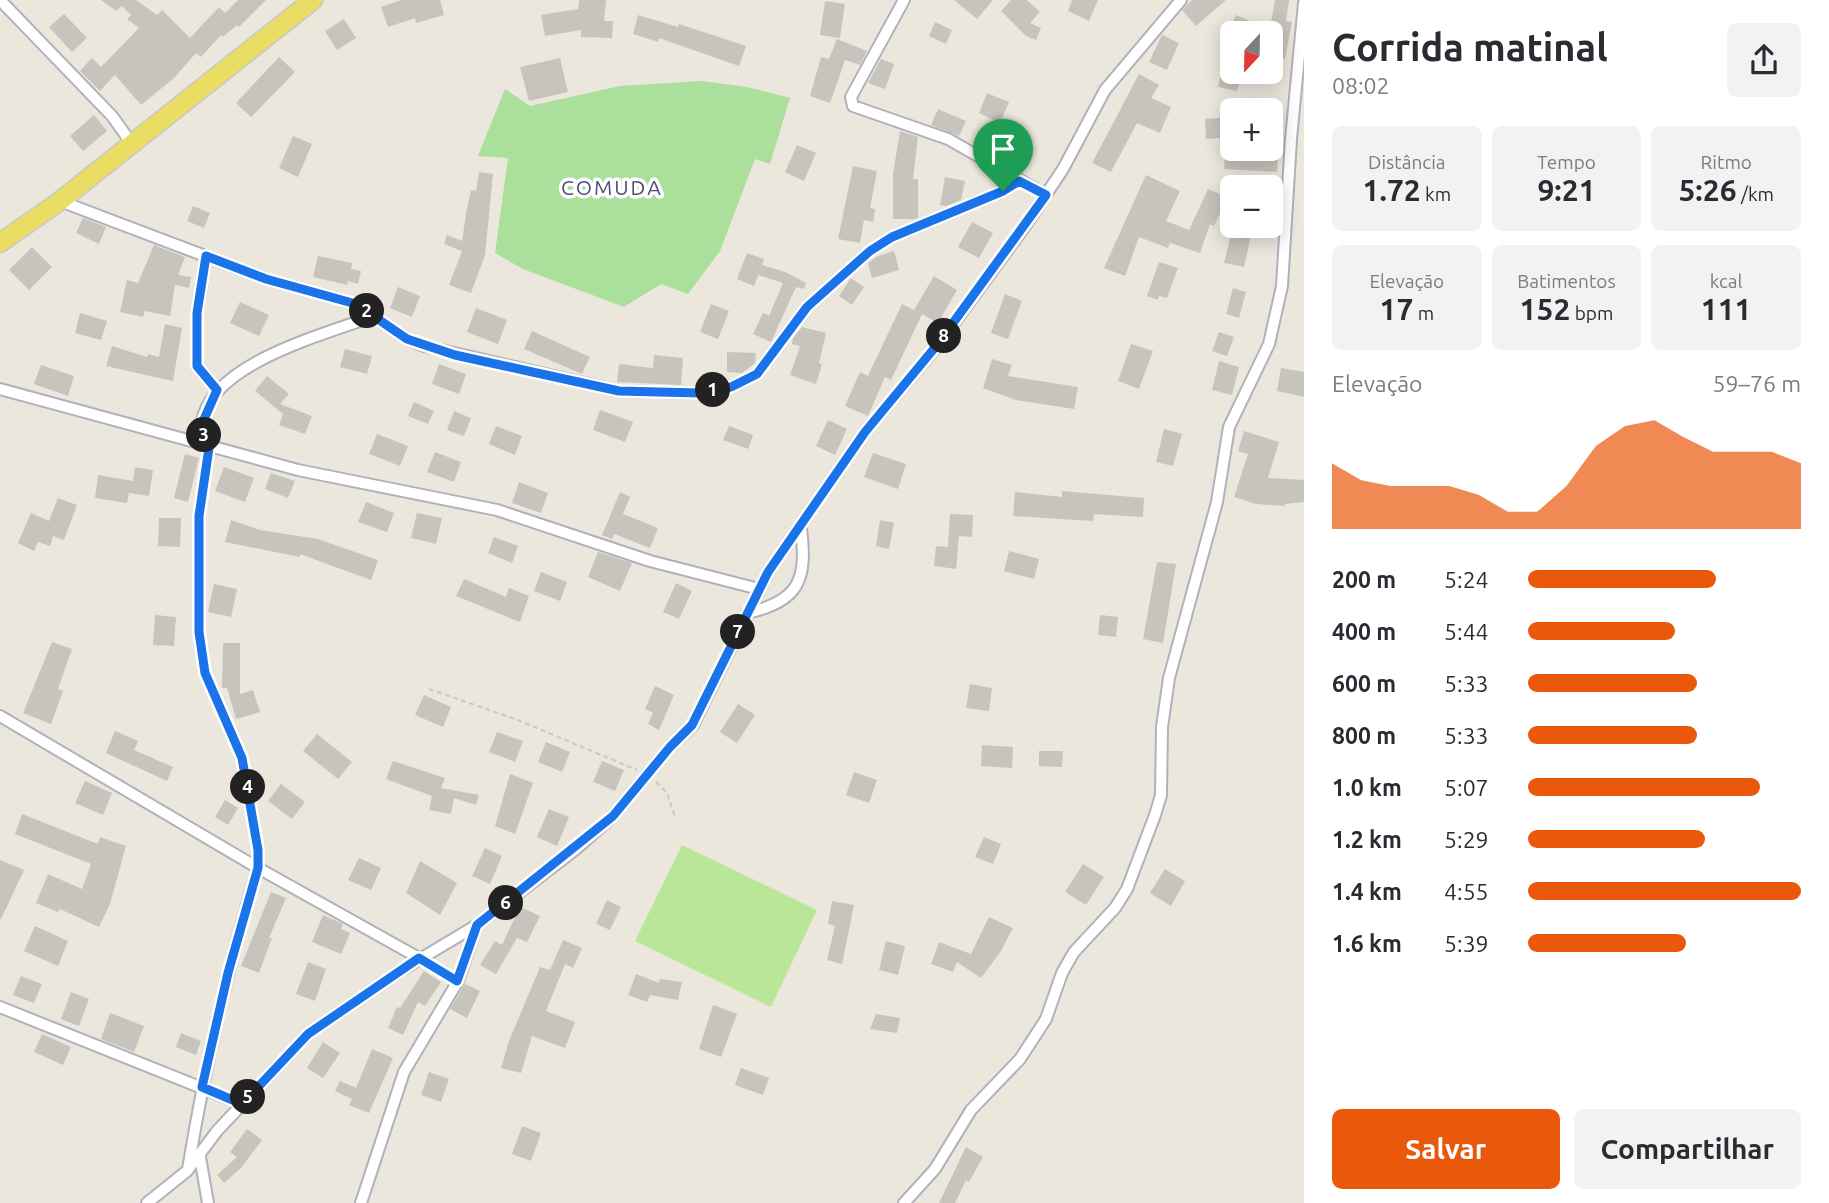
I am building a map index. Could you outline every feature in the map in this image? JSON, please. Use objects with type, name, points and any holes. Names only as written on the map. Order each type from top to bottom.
[{"type":"main road","points":[[0,243],[60,201],[313,0]]},
{"type":"street","points":[[0,0],[112,116],[132,145]]},
{"type":"street","points":[[904,0],[851,97],[853,106],[948,139],[1046,195]]},
{"type":"street","points":[[147,1203],[187,1171],[200,1157],[217,1130],[308,1034],[419,958],[477,925],[613,816],[692,725],[759,589],[865,432],[937,345],[1046,195],[1105,90],[1181,0]]},
{"type":"street","points":[[904,1203],[935,1169],[971,1110],[1020,1059],[1045,1019],[1062,972],[1074,952],[1115,908],[1127,889],[1155,815],[1161,787],[1162,727],[1169,678],[1217,502],[1227,435],[1269,344],[1282,286],[1291,138],[1304,3]]},
{"type":"street","points":[[60,201],[266,279],[342,298],[407,339],[424,346],[619,391],[699,393],[731,387],[757,374],[807,307],[870,251],[892,237],[1003,191],[1019,181]]},
{"type":"street","points":[[206,256],[197,313],[197,366],[217,390]]},
{"type":"street","points":[[209,448],[201,426],[217,390],[238,373],[276,354],[374,316]]},
{"type":"street","points":[[0,389],[209,448],[298,470],[497,510],[650,561],[759,589]]},
{"type":"street","points":[[747,613],[776,605],[796,588],[805,557],[801,528]]},
{"type":"street","points":[[0,716],[258,868],[419,958]]},
{"type":"street","points":[[187,1171],[202,1087],[228,973],[258,868]]},
{"type":"street","points":[[361,1203],[404,1072],[457,981],[477,925]]},
{"type":"street","points":[[0,1007],[242,1104]]},
{"type":"street","points":[[200,1157],[208,1203]]},
{"type":"path","points":[[209,448],[199,516],[199,632],[205,673],[242,758],[257,831],[258,868]]},
{"type":"path","points":[[429,688],[515,719],[648,774],[667,793],[675,817]]},
{"type":"path","points":[[419,958],[457,981]]},
{"type":"green space","points":[[702,81],[747,87],[790,98],[770,164],[755,159],[720,251],[688,294],[661,284],[624,307],[523,269],[495,253],[508,158],[478,156],[505,89],[530,106],[620,86]]},
{"type":"green space","points":[[682,845],[817,910],[771,1007],[635,941]]},
{"type":"building","points":[[101,0],[136,0],[157,15],[162,10],[190,38],[219,7],[225,13],[238,0],[266,0],[239,27],[237,25],[223,37],[221,35],[201,57],[196,53],[174,78],[141,105],[115,75],[100,91],[80,71],[92,58],[101,67],[139,28],[127,19],[131,15],[122,6],[116,11]]},
{"type":"building","points":[[401,0],[440,0],[444,15],[416,23],[415,18],[388,27],[381,7]]},
{"type":"building","points":[[579,0],[606,0],[604,21],[613,21],[612,38],[581,37],[581,30],[545,36],[541,15],[578,9]]},
{"type":"building","points":[[954,0],[993,0],[977,19]]},
{"type":"building","points":[[1011,0],[1027,0],[1040,12],[1030,23],[1041,28],[1036,40],[1026,36],[1001,11]]},
{"type":"building","points":[[1072,0],[1098,0],[1089,21],[1068,11]]},
{"type":"building","points":[[1192,0],[1226,0],[1196,26],[1182,10]]},
{"type":"building","points":[[1275,0],[1289,0],[1286,21],[1292,22],[1285,59],[1283,21],[1271,21]]},
{"type":"building","points":[[825,1],[845,4],[840,38],[820,35]]},
{"type":"building","points":[[64,14],[87,38],[72,52],[49,27]]},
{"type":"building","points":[[638,15],[678,27],[679,24],[746,46],[739,66],[659,38],[658,42],[633,34]]},
{"type":"building","points":[[1236,15],[1250,21],[1233,21]]},
{"type":"building","points":[[344,19],[356,38],[337,50],[325,31]]},
{"type":"building","points":[[935,22],[952,30],[946,44],[929,36]]},
{"type":"building","points":[[1162,35],[1179,43],[1167,70],[1149,62]]},
{"type":"building","points":[[837,39],[867,51],[860,65],[845,60],[830,103],[810,96],[821,57],[829,59]]},
{"type":"building","points":[[279,57],[295,72],[251,117],[236,103]]},
{"type":"building","points":[[560,58],[568,92],[529,101],[520,67]]},
{"type":"building","points":[[881,59],[894,64],[885,89],[868,83]]},
{"type":"building","points":[[1139,74],[1159,85],[1151,98],[1171,107],[1160,133],[1137,123],[1111,172],[1092,163]]},
{"type":"building","points":[[1220,78],[1220,84],[1239,84],[1237,91],[1218,87]]},
{"type":"building","points":[[987,93],[1009,102],[1000,123],[979,113]]},
{"type":"building","points":[[938,109],[966,121],[959,136],[931,125]]},
{"type":"building","points":[[94,115],[107,131],[83,151],[70,136]]},
{"type":"building","points":[[1220,118],[1220,138],[1206,139],[1205,119]]},
{"type":"building","points":[[900,131],[918,137],[913,179],[918,179],[918,218],[914,219],[893,219],[893,174]]},
{"type":"building","points":[[293,136],[312,144],[298,177],[279,168]]},
{"type":"building","points":[[797,145],[816,153],[804,181],[785,172]]},
{"type":"building","points":[[1225,161],[1278,161],[1277,172],[1224,169]]},
{"type":"building","points":[[853,166],[877,171],[870,208],[875,209],[873,222],[864,220],[860,243],[838,239]]},
{"type":"building","points":[[479,172],[493,174],[485,255],[471,293],[449,285],[462,251],[444,244],[447,235],[462,241],[471,190],[476,191]]},
{"type":"building","points":[[1146,175],[1180,191],[1166,221],[1189,230],[1208,189],[1220,194],[1220,213],[1214,226],[1210,224],[1200,253],[1170,243],[1168,248],[1139,237],[1125,276],[1104,268]]},
{"type":"building","points":[[945,177],[965,181],[961,200],[946,206],[940,205]]},
{"type":"building","points":[[193,206],[210,213],[204,228],[187,221]]},
{"type":"building","points":[[83,218],[106,227],[99,244],[76,233]]},
{"type":"building","points":[[972,222],[993,233],[979,258],[958,247]]},
{"type":"building","points":[[1230,238],[1250,238],[1244,267],[1224,263]]},
{"type":"building","points":[[154,245],[185,257],[178,275],[191,277],[189,288],[175,285],[170,316],[145,311],[143,317],[120,312],[127,280],[138,283]]},
{"type":"building","points":[[32,247],[52,267],[29,290],[9,270]]},
{"type":"building","points":[[894,251],[899,270],[872,278],[868,263],[878,256]]},
{"type":"building","points":[[747,253],[764,259],[762,265],[785,272],[806,283],[804,289],[796,287],[771,342],[753,334],[763,313],[769,316],[783,283],[758,275],[754,286],[737,279]]},
{"type":"building","points":[[318,256],[352,263],[351,269],[361,271],[358,284],[348,281],[347,285],[313,277]]},
{"type":"building","points":[[1159,262],[1178,268],[1167,298],[1159,296],[1158,300],[1147,296]]},
{"type":"building","points":[[934,276],[957,290],[938,323],[922,314],[891,380],[885,377],[868,416],[845,406],[860,372],[868,376],[902,304],[914,310]]},
{"type":"building","points":[[851,278],[864,287],[852,305],[839,296]]},
{"type":"building","points":[[398,287],[420,296],[412,317],[390,308]]},
{"type":"building","points":[[1233,288],[1246,292],[1239,318],[1226,314]]},
{"type":"building","points":[[1005,294],[1022,301],[1008,339],[991,333]]},
{"type":"building","points":[[240,302],[269,315],[259,336],[230,323]]},
{"type":"building","points":[[711,304],[729,311],[718,339],[700,332]]},
{"type":"building","points":[[476,308],[507,320],[498,344],[467,332]]},
{"type":"building","points":[[80,313],[107,321],[101,340],[75,333]]},
{"type":"building","points":[[165,324],[182,328],[173,381],[106,366],[112,346],[147,357],[148,354],[159,357]]},
{"type":"building","points":[[802,327],[826,333],[816,384],[790,375],[800,346],[792,344],[793,338]]},
{"type":"building","points":[[532,331],[590,357],[582,374],[524,349]]},
{"type":"building","points":[[1219,332],[1234,337],[1227,356],[1212,351]]},
{"type":"building","points":[[1131,344],[1153,351],[1139,389],[1118,381]]},
{"type":"building","points":[[345,349],[372,356],[367,374],[340,367]]},
{"type":"building","points":[[727,352],[756,353],[755,363],[742,373],[727,372]]},
{"type":"building","points":[[654,355],[683,358],[681,385],[617,382],[619,364],[653,368]]},
{"type":"building","points":[[992,359],[1012,365],[1008,376],[1078,387],[1074,409],[1016,400],[983,388]]},
{"type":"building","points":[[1219,361],[1239,367],[1232,395],[1212,390]]},
{"type":"building","points":[[439,364],[466,374],[459,394],[432,384]]},
{"type":"building","points":[[41,365],[74,376],[68,396],[34,384]]},
{"type":"building","points":[[1281,368],[1304,372],[1304,397],[1277,391]]},
{"type":"building","points":[[267,376],[289,394],[280,404],[312,416],[305,434],[279,425],[283,414],[255,391]]},
{"type":"building","points":[[414,402],[434,411],[428,424],[408,416]]},
{"type":"building","points":[[600,410],[633,422],[625,442],[593,430]]},
{"type":"building","points":[[454,411],[471,418],[464,436],[447,430]]},
{"type":"building","points":[[828,420],[847,429],[835,455],[816,446]]},
{"type":"building","points":[[496,426],[522,436],[515,455],[489,444]]},
{"type":"building","points":[[729,426],[753,435],[748,449],[723,440]]},
{"type":"building","points":[[1164,429],[1182,434],[1173,466],[1156,462]]},
{"type":"building","points":[[1244,431],[1279,442],[1268,478],[1304,480],[1304,502],[1284,506],[1256,504],[1234,497],[1248,454],[1238,451]]},
{"type":"building","points":[[377,434],[408,446],[400,466],[369,454]]},
{"type":"building","points":[[435,452],[461,462],[454,482],[427,472]]},
{"type":"building","points":[[873,453],[906,464],[898,489],[864,477]]},
{"type":"building","points":[[185,454],[199,458],[188,502],[174,498]]},
{"type":"building","points":[[135,467],[153,470],[149,496],[129,493],[127,503],[95,498],[98,475],[133,481]]},
{"type":"building","points":[[224,467],[254,478],[245,502],[215,491]]},
{"type":"building","points":[[271,473],[295,481],[288,498],[265,489]]},
{"type":"building","points":[[519,482],[548,493],[541,513],[512,503]]},
{"type":"building","points":[[1062,491],[1144,498],[1143,517],[1094,514],[1093,521],[1013,516],[1015,492],[1062,497]]},
{"type":"building","points":[[620,492],[630,497],[623,514],[658,528],[650,548],[614,534],[612,539],[602,535]]},
{"type":"building","points":[[58,498],[77,505],[64,540],[53,536],[50,546],[38,542],[34,551],[18,543],[31,513],[49,521]]},
{"type":"building","points":[[366,502],[394,513],[387,532],[358,522]]},
{"type":"building","points":[[417,513],[442,518],[436,544],[411,538]]},
{"type":"building","points":[[950,514],[973,515],[972,537],[959,536],[956,569],[934,566],[936,546],[948,547]]},
{"type":"building","points":[[159,518],[181,518],[180,547],[158,546]]},
{"type":"building","points":[[231,520],[260,530],[318,539],[378,560],[371,580],[300,554],[300,557],[225,542]]},
{"type":"building","points":[[880,520],[894,523],[889,549],[876,546]]},
{"type":"building","points":[[494,537],[518,546],[512,563],[488,553]]},
{"type":"building","points":[[1009,551],[1039,559],[1034,579],[1004,571]]},
{"type":"building","points":[[598,552],[632,563],[620,591],[588,577]]},
{"type":"building","points":[[1157,562],[1176,564],[1163,643],[1143,639]]},
{"type":"building","points":[[541,572],[567,582],[560,601],[534,591]]},
{"type":"building","points":[[464,579],[506,597],[509,588],[529,596],[520,622],[456,596]]},
{"type":"building","points":[[676,583],[692,591],[679,619],[663,612]]},
{"type":"building","points":[[214,584],[237,589],[231,617],[208,612]]},
{"type":"building","points":[[155,615],[176,617],[174,646],[153,645]]},
{"type":"building","points":[[1100,615],[1118,617],[1116,637],[1098,635]]},
{"type":"building","points":[[52,642],[72,649],[58,689],[63,691],[51,724],[23,713]]},
{"type":"building","points":[[223,643],[240,643],[240,694],[253,690],[260,712],[236,719],[227,688],[222,688]]},
{"type":"building","points":[[970,684],[992,688],[989,711],[966,708]]},
{"type":"building","points":[[655,686],[674,695],[659,730],[648,724],[653,713],[645,709]]},
{"type":"building","points":[[424,695],[451,707],[443,727],[415,715]]},
{"type":"building","points":[[738,704],[755,715],[737,743],[720,732]]},
{"type":"building","points":[[115,731],[138,741],[134,750],[173,767],[167,781],[106,753]]},
{"type":"building","points":[[497,732],[523,741],[515,762],[489,752]]},
{"type":"building","points":[[317,734],[352,762],[338,779],[303,751]]},
{"type":"building","points":[[546,742],[570,752],[562,772],[538,762]]},
{"type":"building","points":[[982,745],[1013,747],[1012,768],[981,766]]},
{"type":"building","points":[[1039,751],[1063,751],[1062,767],[1039,766]]},
{"type":"building","points":[[393,761],[445,778],[441,788],[479,795],[476,805],[454,798],[451,814],[429,810],[432,796],[386,779]]},
{"type":"building","points":[[602,761],[624,770],[615,791],[593,782]]},
{"type":"building","points":[[854,772],[877,780],[869,803],[846,795]]},
{"type":"building","points":[[510,774],[533,783],[515,834],[495,826]]},
{"type":"building","points":[[85,781],[112,793],[103,815],[75,803]]},
{"type":"building","points":[[281,784],[305,802],[292,819],[268,801]]},
{"type":"building","points":[[225,800],[238,808],[228,825],[215,817]]},
{"type":"building","points":[[549,809],[569,817],[557,846],[537,837]]},
{"type":"building","points":[[22,814],[98,844],[100,837],[126,846],[110,904],[99,927],[60,909],[58,912],[36,903],[48,874],[82,889],[91,864],[15,834]]},
{"type":"building","points":[[984,837],[1001,844],[993,864],[975,857]]},
{"type":"building","points":[[485,848],[502,856],[490,884],[472,876]]},
{"type":"building","points":[[359,858],[381,868],[371,890],[348,880]]},
{"type":"building","points":[[0,860],[24,870],[1,919],[0,919]]},
{"type":"building","points":[[420,861],[457,883],[440,915],[406,893]]},
{"type":"building","points":[[1083,864],[1104,877],[1086,905],[1065,892]]},
{"type":"building","points":[[1165,869],[1185,881],[1171,906],[1150,893]]},
{"type":"building","points":[[271,892],[286,898],[269,938],[272,938],[259,973],[241,966]]},
{"type":"building","points":[[607,900],[621,907],[610,930],[596,924]]},
{"type":"building","points":[[832,901],[854,905],[842,964],[827,960],[835,926],[828,924]]},
{"type":"building","points":[[520,907],[540,916],[527,942],[517,938],[496,974],[480,965],[495,941],[502,945]]},
{"type":"building","points":[[323,915],[343,924],[341,929],[350,933],[341,954],[312,942]]},
{"type":"building","points":[[989,917],[1013,928],[1001,951],[981,978],[957,962],[953,972],[931,964],[939,942],[971,954]]},
{"type":"building","points":[[35,926],[68,941],[58,966],[24,951]]},
{"type":"building","points":[[563,940],[582,948],[573,968],[565,964],[546,1011],[575,1022],[565,1048],[532,1036],[521,1073],[501,1068],[509,1041],[540,967],[550,970]]},
{"type":"building","points":[[886,941],[905,946],[898,975],[879,970]]},
{"type":"building","points":[[308,962],[326,969],[315,1001],[296,994]]},
{"type":"building","points":[[424,971],[441,982],[425,1006],[418,1002],[403,1035],[388,1028],[397,1007],[400,1008]]},
{"type":"building","points":[[636,974],[659,983],[660,979],[682,982],[678,1000],[650,995],[647,1002],[628,995]]},
{"type":"building","points":[[21,976],[42,984],[34,1003],[13,995]]},
{"type":"building","points":[[465,984],[480,991],[467,1018],[450,1009]]},
{"type":"building","points":[[71,992],[89,999],[79,1026],[61,1019]]},
{"type":"building","points":[[713,1005],[737,1014],[721,1057],[699,1049]]},
{"type":"building","points":[[110,1013],[144,1026],[134,1052],[101,1039]]},
{"type":"building","points":[[876,1014],[900,1018],[897,1033],[870,1029]]},
{"type":"building","points":[[181,1033],[201,1041],[196,1055],[176,1047]]},
{"type":"building","points":[[42,1034],[71,1047],[63,1065],[34,1052]]},
{"type":"building","points":[[323,1042],[340,1053],[323,1078],[307,1068]]},
{"type":"building","points":[[372,1049],[393,1058],[369,1113],[349,1105],[352,1099],[335,1091],[340,1081],[356,1088]]},
{"type":"building","points":[[741,1068],[769,1078],[763,1095],[735,1085]]},
{"type":"building","points":[[429,1072],[449,1079],[441,1102],[421,1095]]},
{"type":"building","points":[[522,1126],[541,1133],[531,1161],[512,1154]]},
{"type":"building","points":[[247,1129],[262,1140],[241,1168],[224,1183],[217,1175],[237,1157],[230,1152]]},
{"type":"building","points":[[966,1147],[983,1157],[969,1182],[966,1180],[955,1203],[939,1203]]},
{"type":"district","name":"COMUDA","points":[[612,187]]},
{"type":"route","points":[[1019,181],[1046,195],[971,300],[865,432],[835,475],[801,528],[768,572],[692,725],[670,747],[613,816],[576,849],[477,925],[457,981],[419,958],[332,1015],[308,1034],[242,1104],[202,1087],[242,918],[258,868],[257,831],[242,758],[205,673],[199,632],[199,516],[209,448],[201,426],[217,390],[202,375],[196,357],[197,313],[206,256],[293,288],[342,298],[356,304],[407,339],[455,355],[507,364],[619,391],[699,393],[731,387],[757,374],[807,307],[870,251],[892,237],[1003,191],[1019,181]]}]
